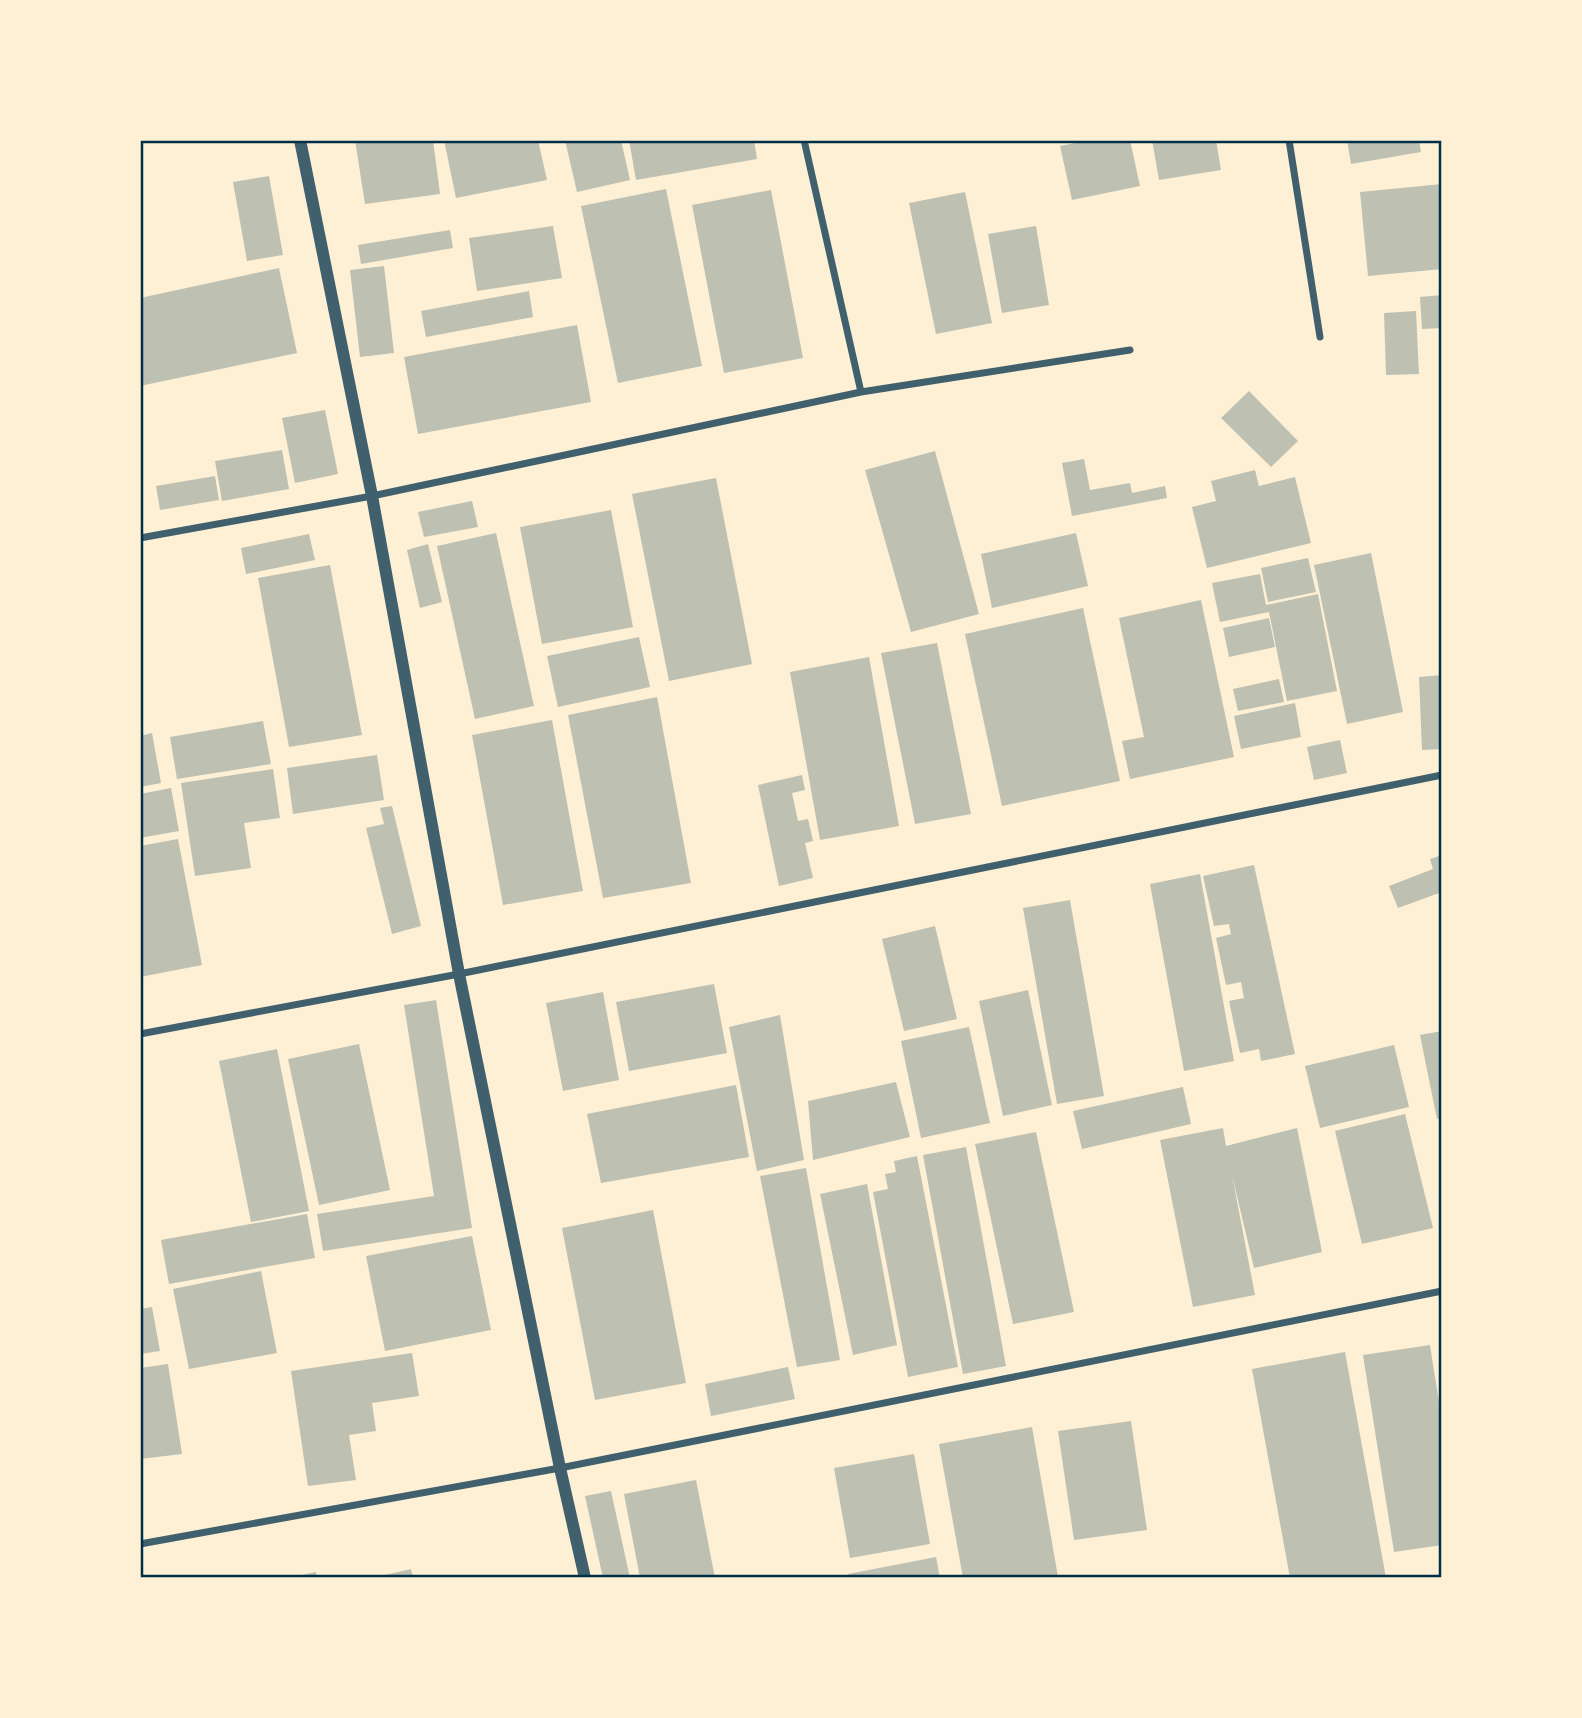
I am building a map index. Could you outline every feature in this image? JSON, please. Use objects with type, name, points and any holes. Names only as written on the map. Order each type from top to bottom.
[{"type":"street","points":[[300,140],[372,496],[459,974],[585,1578]]},
{"type":"street","points":[[804,140],[861,392]]},
{"type":"street","points":[[1290,140],[1320,337]]},
{"type":"street","points":[[140,538],[372,496],[861,392],[1130,350]]},
{"type":"street","points":[[140,1034],[459,974],[1442,775]]},
{"type":"street","points":[[140,1544],[560,1468],[1442,1291]]},
{"type":"building","points":[[355,140],[433,140],[440,194],[365,204]]},
{"type":"building","points":[[444,140],[538,140],[547,180],[456,198]]},
{"type":"building","points":[[565,140],[621,140],[630,180],[577,192]]},
{"type":"building","points":[[629,140],[754,140],[757,159],[636,180]]},
{"type":"building","points":[[1090,140],[1130,140],[1140,186],[1072,200],[1060,146]]},
{"type":"building","points":[[1152,140],[1216,140],[1221,170],[1159,180]]},
{"type":"building","points":[[1347,140],[1419,140],[1421,152],[1351,164]]},
{"type":"building","points":[[269,176],[283,255],[247,261],[233,182]]},
{"type":"building","points":[[1442,184],[1442,269],[1368,276],[1360,192]]},
{"type":"building","points":[[666,189],[702,366],[618,383],[581,206]]},
{"type":"building","points":[[771,190],[803,358],[724,373],[692,205]]},
{"type":"building","points":[[965,192],[992,323],[936,334],[909,203]]},
{"type":"building","points":[[553,226],[562,278],[477,291],[469,238]]},
{"type":"building","points":[[1036,226],[1049,305],[1002,313],[988,234]]},
{"type":"building","points":[[450,230],[453,248],[361,264],[358,245]]},
{"type":"building","points":[[384,266],[394,353],[360,357],[350,270]]},
{"type":"building","points":[[279,268],[297,353],[140,386],[140,298]]},
{"type":"building","points":[[529,291],[533,317],[426,337],[421,311]]},
{"type":"building","points":[[1442,295],[1442,328],[1422,329],[1420,297]]},
{"type":"building","points":[[1416,311],[1419,374],[1386,375],[1384,313]]},
{"type":"building","points":[[577,325],[591,402],[418,434],[404,357]]},
{"type":"building","points":[[1249,391],[1298,441],[1271,467],[1221,418]]},
{"type":"building","points":[[325,410],[338,474],[295,483],[282,418]]},
{"type":"building","points":[[282,450],[289,489],[222,501],[215,461]]},
{"type":"building","points":[[935,451],[979,614],[911,632],[865,470]]},
{"type":"building","points":[[1084,459],[1090,490],[1130,483],[1132,493],[1165,486],[1167,498],[1072,516],[1062,463]]},
{"type":"building","points":[[1255,470],[1259,486],[1295,477],[1311,543],[1207,568],[1192,507],[1216,501],[1211,481]]},
{"type":"building","points":[[215,476],[219,500],[160,510],[156,486]]},
{"type":"building","points":[[716,478],[752,664],[669,681],[632,494]]},
{"type":"building","points":[[472,501],[478,527],[424,537],[418,512]]},
{"type":"building","points":[[611,510],[633,627],[542,644],[520,527]]},
{"type":"building","points":[[496,533],[534,706],[475,719],[437,546]]},
{"type":"building","points":[[1076,533],[1088,586],[992,608],[981,554]]},
{"type":"building","points":[[309,534],[315,560],[246,574],[241,548]]},
{"type":"building","points":[[428,544],[442,602],[420,608],[407,550]]},
{"type":"building","points":[[1371,553],[1403,712],[1347,724],[1314,565]]},
{"type":"building","points":[[1308,558],[1316,592],[1268,602],[1261,568]]},
{"type":"building","points":[[330,565],[362,735],[289,747],[258,578]]},
{"type":"building","points":[[1260,574],[1266,605],[1318,594],[1337,691],[1287,701],[1269,612],[1220,622],[1212,583]]},
{"type":"building","points":[[1201,600],[1234,757],[1130,779],[1122,741],[1144,737],[1119,618]]},
{"type":"building","points":[[1083,608],[1120,781],[1002,806],[965,634]]},
{"type":"building","points":[[1269,618],[1275,647],[1229,657],[1223,628]]},
{"type":"building","points":[[639,637],[650,687],[558,707],[547,656]]},
{"type":"building","points":[[937,643],[971,814],[915,824],[881,653]]},
{"type":"building","points":[[869,657],[899,826],[820,840],[790,672]]},
{"type":"building","points":[[1442,675],[1442,749],[1422,750],[1419,677]]},
{"type":"building","points":[[1279,679],[1284,702],[1238,711],[1233,689]]},
{"type":"building","points":[[657,697],[691,883],[603,898],[568,715]]},
{"type":"building","points":[[1295,703],[1301,737],[1241,749],[1234,716]]},
{"type":"building","points":[[552,720],[583,891],[503,905],[472,735]]},
{"type":"building","points":[[263,721],[271,764],[177,779],[170,737]]},
{"type":"building","points":[[152,733],[161,783],[140,787],[140,736]]},
{"type":"building","points":[[1340,740],[1347,773],[1314,780],[1307,747]]},
{"type":"building","points":[[377,755],[384,800],[293,814],[287,768]]},
{"type":"building","points":[[273,769],[280,818],[244,823],[251,868],[195,876],[181,783]]},
{"type":"building","points":[[802,775],[805,790],[792,793],[798,821],[808,819],[813,841],[805,843],[813,878],[779,886],[758,785]]},
{"type":"building","points":[[171,788],[179,831],[140,838],[140,794]]},
{"type":"building","points":[[392,806],[421,926],[392,934],[366,828],[384,824],[380,808]]},
{"type":"building","points":[[178,839],[202,965],[140,977],[140,846]]},
{"type":"building","points":[[1442,855],[1442,892],[1398,908],[1389,886],[1433,869],[1430,859]]},
{"type":"building","points":[[1254,865],[1295,1054],[1261,1061],[1259,1049],[1240,1053],[1229,1001],[1244,998],[1241,982],[1226,985],[1216,938],[1231,934],[1229,924],[1214,926],[1203,876]]},
{"type":"building","points":[[1200,874],[1234,1061],[1184,1071],[1150,884]]},
{"type":"building","points":[[1070,900],[1104,1096],[1057,1104],[1023,908]]},
{"type":"building","points":[[935,926],[957,1019],[904,1031],[882,939]]},
{"type":"building","points":[[714,984],[727,1053],[629,1071],[616,1002]]},
{"type":"building","points":[[1028,990],[1052,1105],[1003,1116],[979,1001]]},
{"type":"building","points":[[603,992],[619,1080],[563,1091],[546,1003]]},
{"type":"building","points":[[436,1000],[472,1228],[323,1251],[317,1214],[434,1196],[404,1005]]},
{"type":"building","points":[[780,1015],[804,1160],[757,1171],[729,1027]]},
{"type":"building","points":[[969,1027],[990,1123],[921,1138],[901,1041]]},
{"type":"building","points":[[1442,1031],[1442,1118],[1437,1119],[1420,1035]]},
{"type":"building","points":[[359,1044],[390,1190],[319,1205],[288,1059]]},
{"type":"building","points":[[1394,1045],[1409,1107],[1320,1128],[1305,1066]]},
{"type":"building","points":[[277,1049],[309,1211],[251,1222],[219,1061]]},
{"type":"building","points":[[896,1082],[910,1137],[813,1160],[808,1101]]},
{"type":"building","points":[[736,1085],[749,1157],[601,1183],[587,1114]]},
{"type":"building","points":[[1183,1087],[1191,1124],[1082,1149],[1073,1111]]},
{"type":"building","points":[[1405,1114],[1433,1228],[1362,1244],[1335,1131]]},
{"type":"building","points":[[1223,1128],[1226,1146],[1297,1128],[1322,1252],[1254,1268],[1232,1175],[1255,1295],[1193,1307],[1160,1140]]},
{"type":"building","points":[[1036,1132],[1074,1312],[1013,1324],[975,1144]]},
{"type":"building","points":[[966,1147],[1006,1366],[963,1374],[923,1155]]},
{"type":"building","points":[[917,1156],[958,1367],[908,1377],[873,1192],[888,1189],[885,1174],[896,1172],[894,1161]]},
{"type":"building","points":[[806,1168],[840,1360],[797,1367],[760,1176]]},
{"type":"building","points":[[867,1184],[897,1345],[853,1355],[820,1194]]},
{"type":"building","points":[[653,1210],[686,1383],[595,1400],[562,1228]]},
{"type":"building","points":[[307,1214],[315,1258],[169,1284],[161,1240]]},
{"type":"building","points":[[472,1236],[491,1330],[385,1351],[366,1256]]},
{"type":"building","points":[[261,1271],[277,1353],[189,1369],[173,1289]]},
{"type":"building","points":[[152,1307],[160,1351],[140,1354],[140,1309]]},
{"type":"building","points":[[1430,1345],[1442,1422],[1442,1545],[1394,1552],[1363,1355]]},
{"type":"building","points":[[1345,1352],[1386,1578],[1290,1578],[1252,1369]]},
{"type":"building","points":[[412,1353],[419,1396],[372,1403],[376,1431],[349,1435],[356,1480],[308,1486],[291,1371]]},
{"type":"building","points":[[168,1364],[182,1454],[140,1459],[140,1368]]},
{"type":"building","points":[[788,1367],[795,1399],[711,1416],[705,1384]]},
{"type":"building","points":[[1131,1421],[1147,1530],[1074,1540],[1058,1431]]},
{"type":"building","points":[[1032,1427],[1058,1577],[963,1578],[939,1444]]},
{"type":"building","points":[[914,1454],[930,1544],[850,1558],[834,1468]]},
{"type":"building","points":[[696,1480],[715,1578],[640,1578],[624,1494]]},
{"type":"building","points":[[611,1491],[630,1578],[603,1578],[585,1496]]},
{"type":"building","points":[[936,1557],[940,1578],[849,1578],[848,1574]]},
{"type":"building","points":[[411,1569],[413,1578],[376,1578],[376,1577]]},
{"type":"building","points":[[316,1572],[317,1578],[292,1578],[292,1577]]}]
